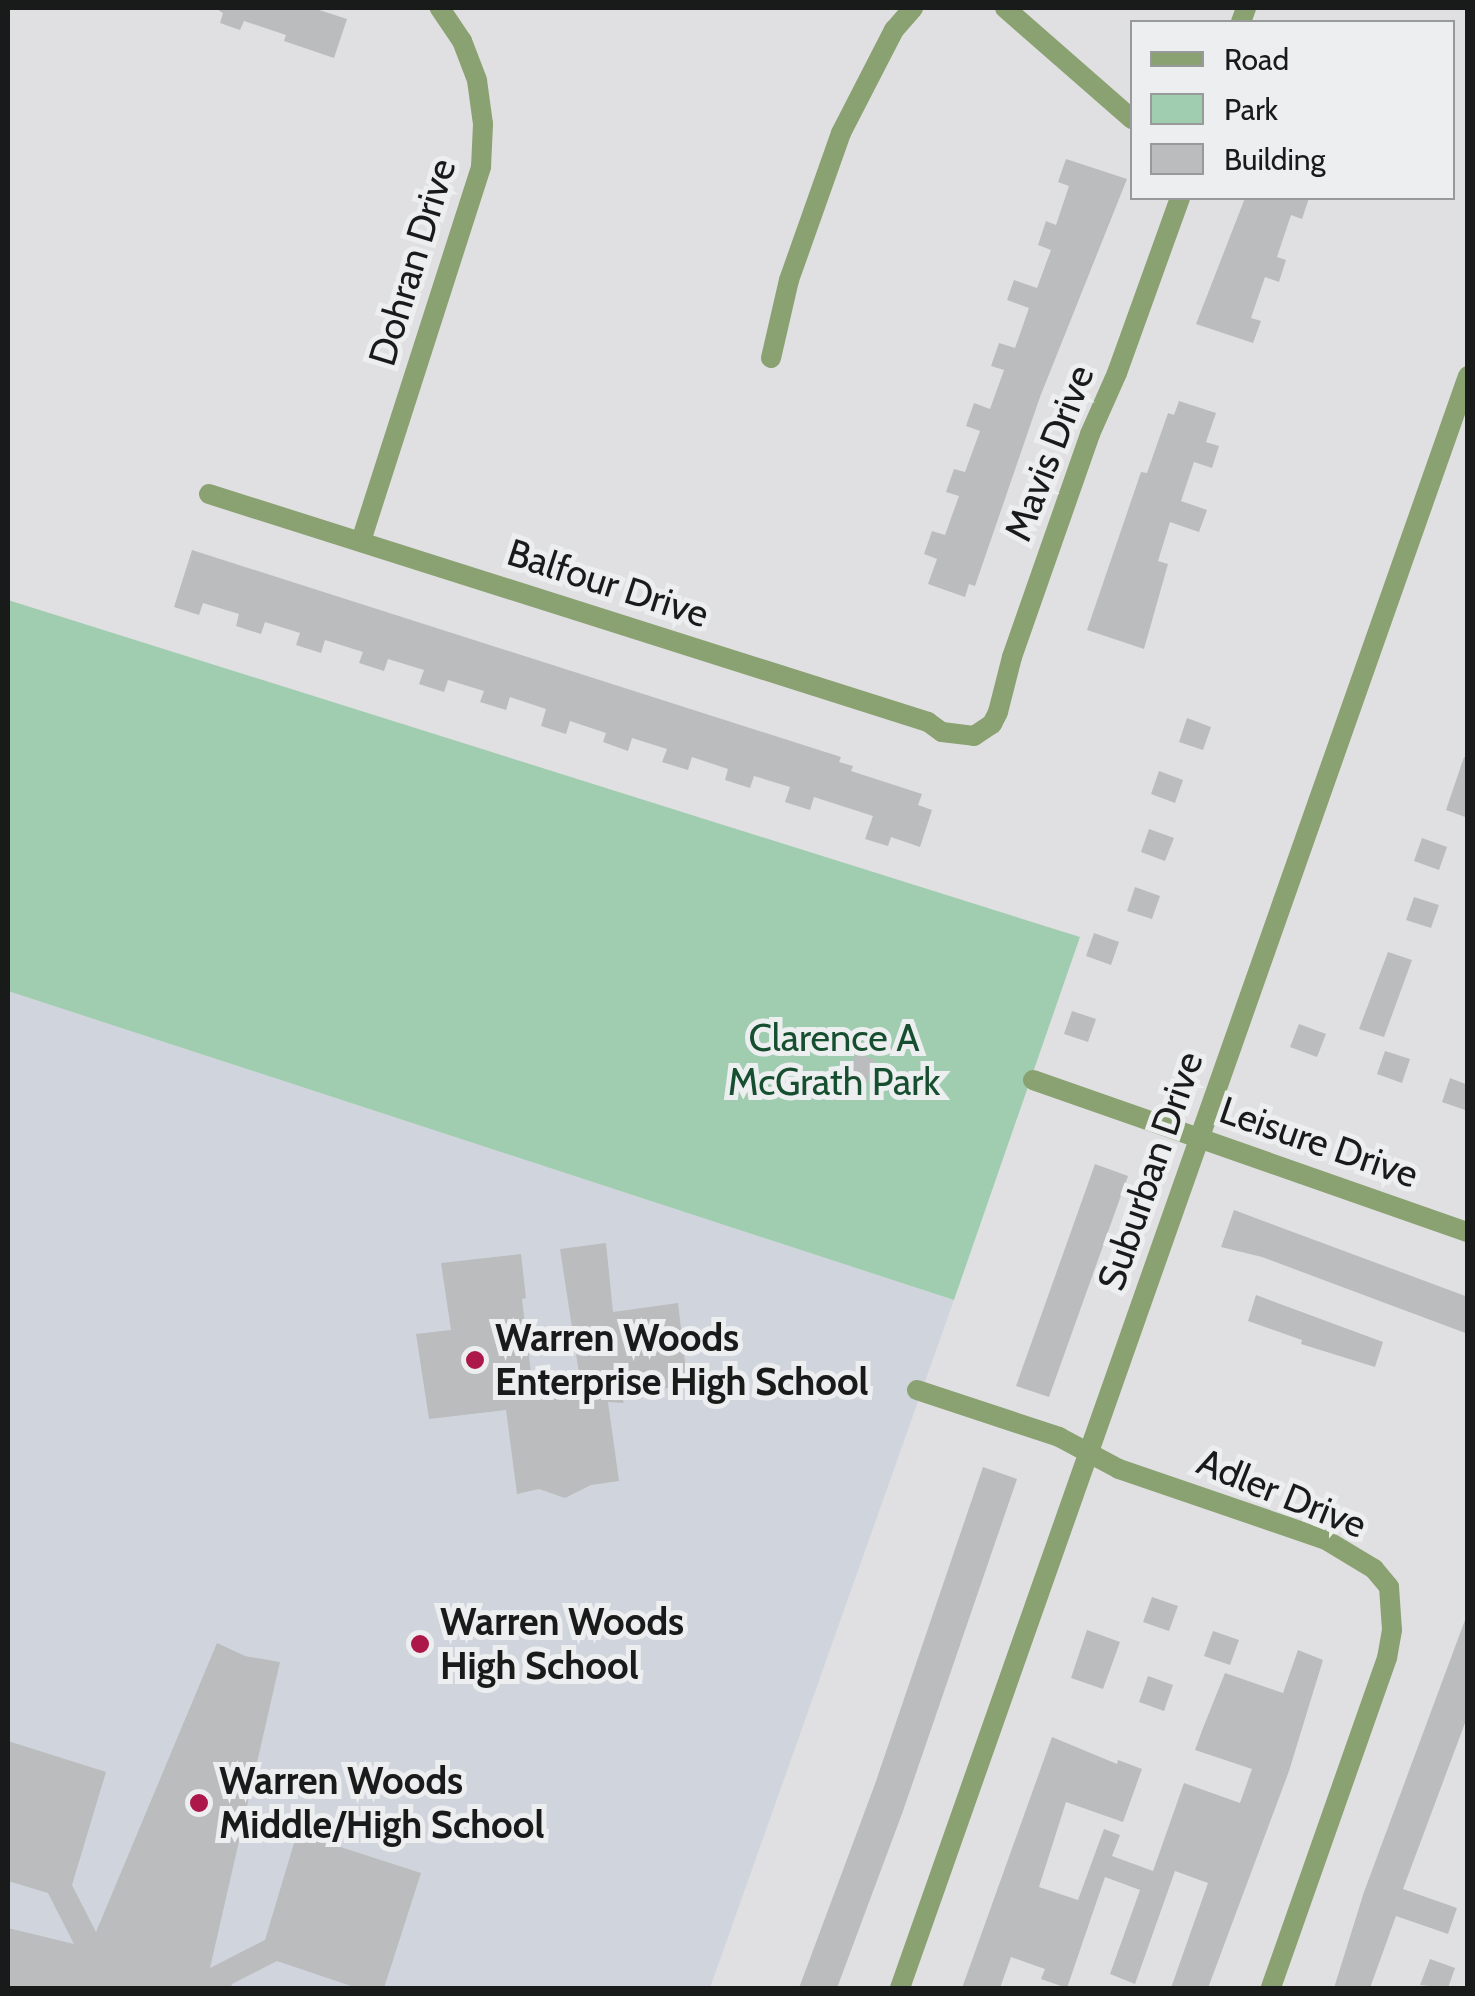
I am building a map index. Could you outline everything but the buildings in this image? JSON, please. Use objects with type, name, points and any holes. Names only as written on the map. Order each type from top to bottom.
[{"type":"street","points":[[771,358],[788,280],[841,133],[894,30],[913,8]]},
{"type":"street","points":[[1004,8],[1130,117]]},
{"type":"street","name":"Dohran Drive","points":[[360,541],[480,167],[483,124],[478,80],[447,10]]},
{"type":"street","name":"Mavis Drive","points":[[984,732],[998,712],[1012,657],[1090,434],[1117,374],[1179,200]]},
{"type":"street","name":"Suburban Drive","points":[[900,1988],[1468,376]]},
{"type":"street","name":"Balfour Drive","points":[[209,494],[928,722],[942,732],[974,736],[984,732]]},
{"type":"street","name":"Leisure Drive","points":[[1034,1080],[1468,1232]]},
{"type":"street","name":"Adler Drive","points":[[917,1390],[1059,1437],[1119,1469],[1326,1540],[1374,1568],[1389,1587],[1392,1630],[1387,1658],[1271,1988]]},
{"type":"shaded area","name":"Warren Woods High School","points":[[8,991],[954,1300],[710,1988],[8,1988]]},
{"type":"green space","name":"Clarence A McGrath Park","points":[[8,600],[1080,937],[954,1300],[8,991]]},
{"type":"place","name":"Warren Woods Enterprise High School","points":[[475,1360]]},
{"type":"place","name":"Warren Woods High School","points":[[420,1644]]},
{"type":"place","name":"Warren Woods Middle/High School","points":[[199,1803]]}]
